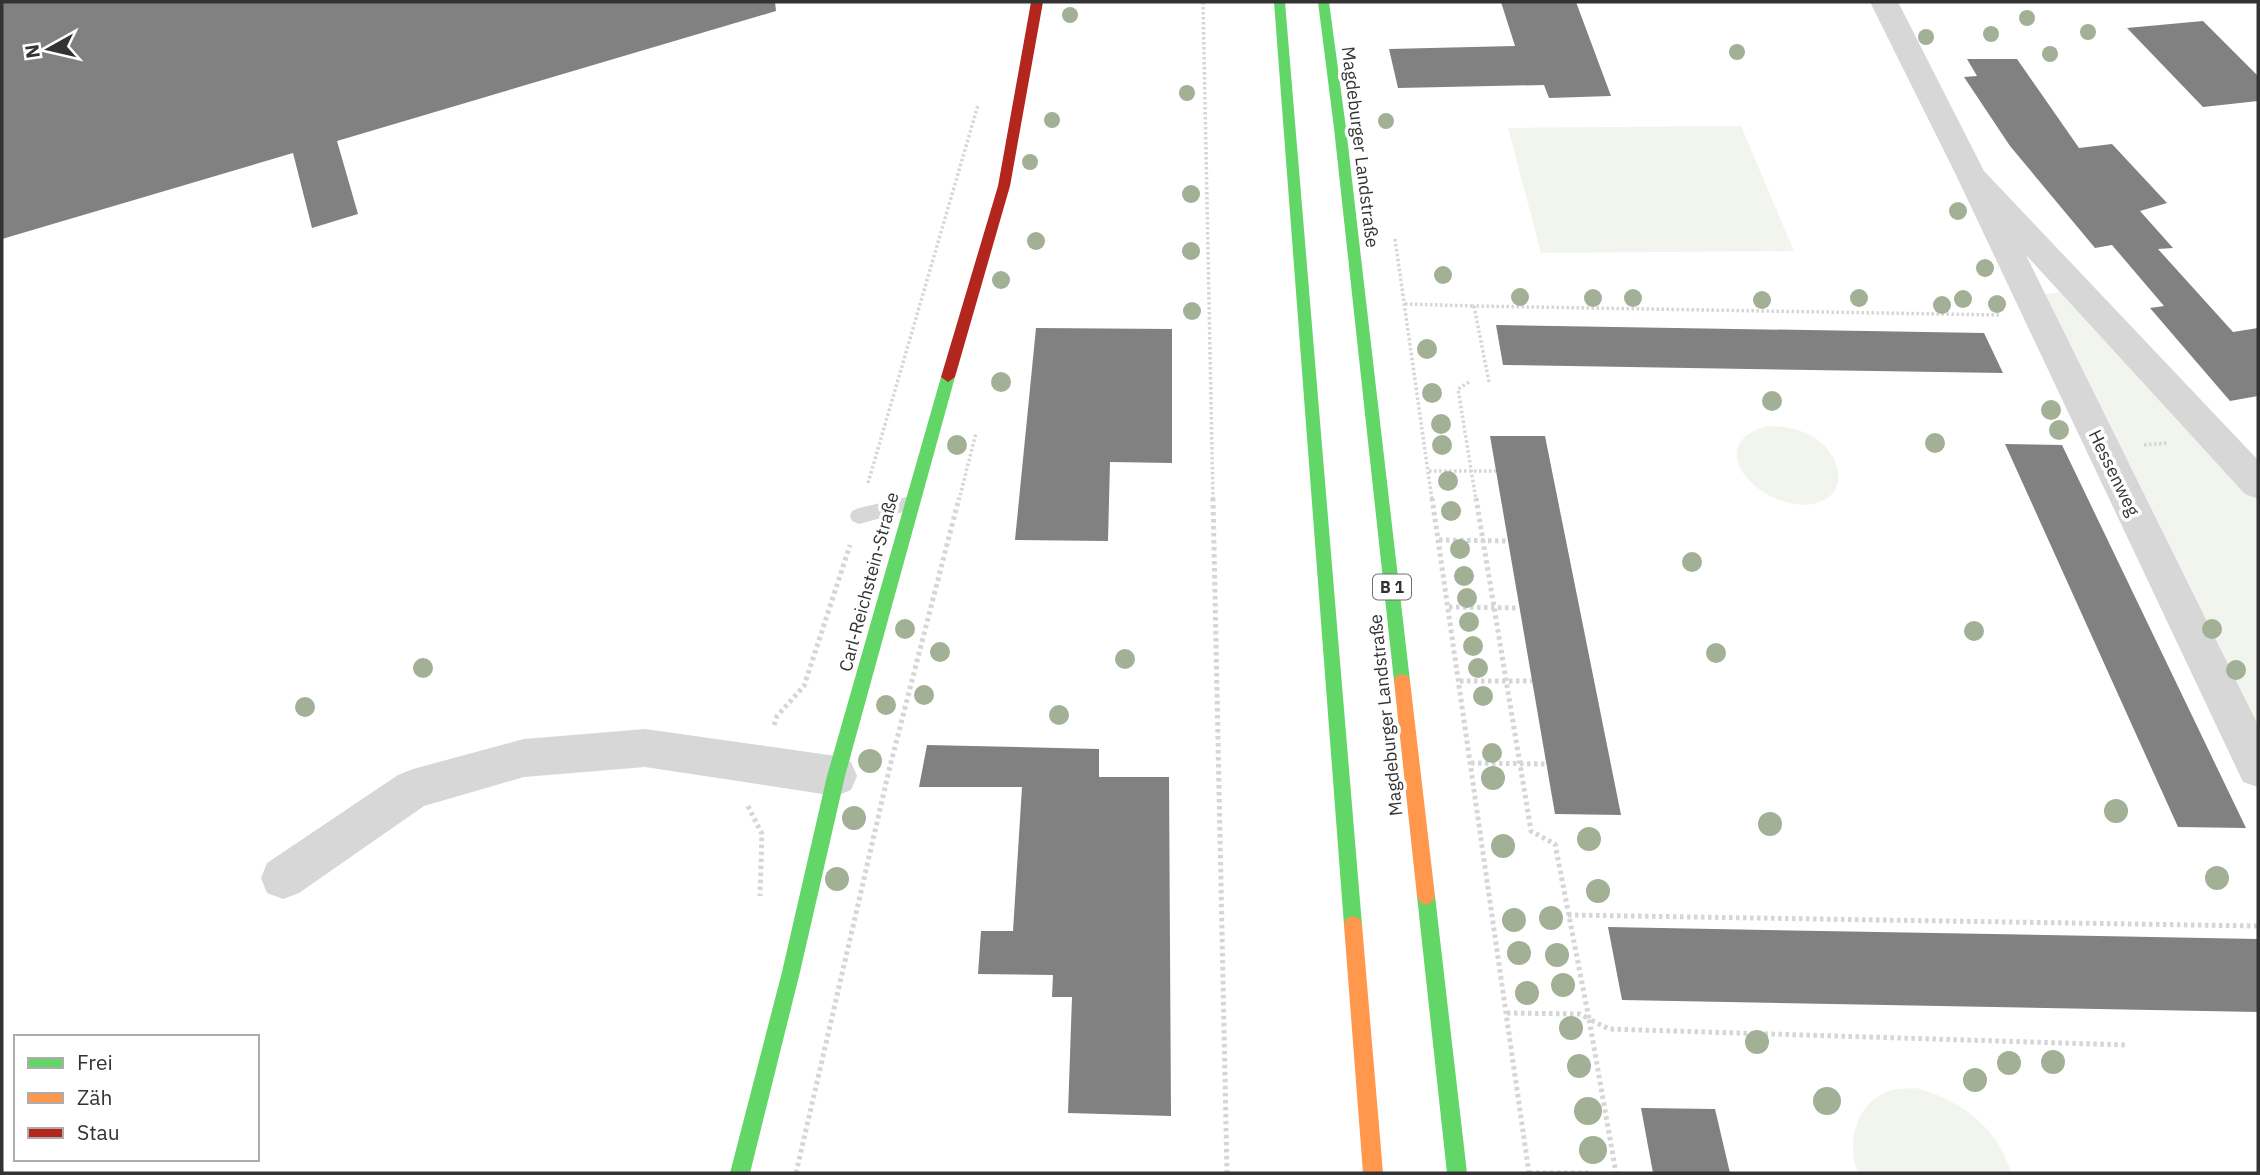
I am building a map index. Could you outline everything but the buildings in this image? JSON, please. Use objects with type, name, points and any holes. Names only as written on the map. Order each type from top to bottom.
[{"type":"main road","name":"Carl-Reichstein-Straße","points":[[740,1173],[791,972],[836,776],[911,503],[1004,186],[1037,2]]},
{"type":"main road","points":[[1279,2],[1373,1173]]},
{"type":"main road","name":"Magdeburger Landstraße","points":[[1323,2],[1342,142],[1457,1173]]},
{"type":"street","name":"Hessenweg","points":[[1884,2],[1972,177],[2101,449],[2258,768]]},
{"type":"street","name":"Hessenweg","points":[[1972,177],[2258,484]]},
{"type":"street","points":[[283,878],[413,789],[524,758],[645,748],[836,776]]},
{"type":"lane","points":[[859,516],[911,503]]},
{"type":"path","points":[[1203,2],[1227,1173]]},
{"type":"path","points":[[760,901],[762,834],[748,806],[777,716],[804,686],[859,516],[978,103]]},
{"type":"path","points":[[1394,235],[1529,1173],[1590,1173]]},
{"type":"path","points":[[1405,304],[2038,316]]},
{"type":"path","points":[[1474,306],[1489,382]]},
{"type":"path","points":[[1469,382],[1458,389],[1531,831],[1555,844],[1616,1173]]},
{"type":"path","points":[[796,1173],[890,766],[977,430]]},
{"type":"path","points":[[2101,449],[2216,439]]},
{"type":"path","points":[[1429,471],[1496,471]]},
{"type":"path","points":[[1439,540],[1507,541]]},
{"type":"path","points":[[1449,607],[1519,608]]},
{"type":"path","points":[[1460,681],[1532,681]]},
{"type":"path","points":[[1471,763],[1546,764]]},
{"type":"path","points":[[1568,915],[2258,926]]},
{"type":"path","points":[[1507,1013],[1580,1014],[1609,1029],[2127,1045]]},
{"type":"shaded area","points":[[1741,126],[1794,251],[1541,253],[1508,128]]},
{"type":"shaded area","points":[[2067,291],[2258,502],[2258,725],[2132,480],[2041,295]]},
{"type":"shaded area","points":[[1767,426],[1800,431],[1812,436],[1826,448],[1837,466],[1837,485],[1832,494],[1812,504],[1793,504],[1774,498],[1745,476],[1738,462],[1738,448],[1747,435]]},
{"type":"shaded area","points":[[1916,1088],[1948,1100],[1975,1118],[1997,1142],[2011,1173],[1858,1173],[1853,1149],[1857,1125],[1862,1114],[1878,1097],[1889,1091]]},
{"type":"traffic: fast","points":[[1279,2],[1353,925]]},
{"type":"traffic: fast","points":[[1323,2],[1340,128],[1402,681]]},
{"type":"traffic: fast","points":[[740,1173],[791,972],[836,776],[948,377]]},
{"type":"traffic: fast","points":[[1426,896],[1457,1173]]},
{"type":"traffic: slow","points":[[1402,681],[1426,896]]},
{"type":"traffic: slow","points":[[1353,925],[1373,1173]]},
{"type":"traffic: jam","points":[[948,377],[1004,186],[1037,2]]}]
